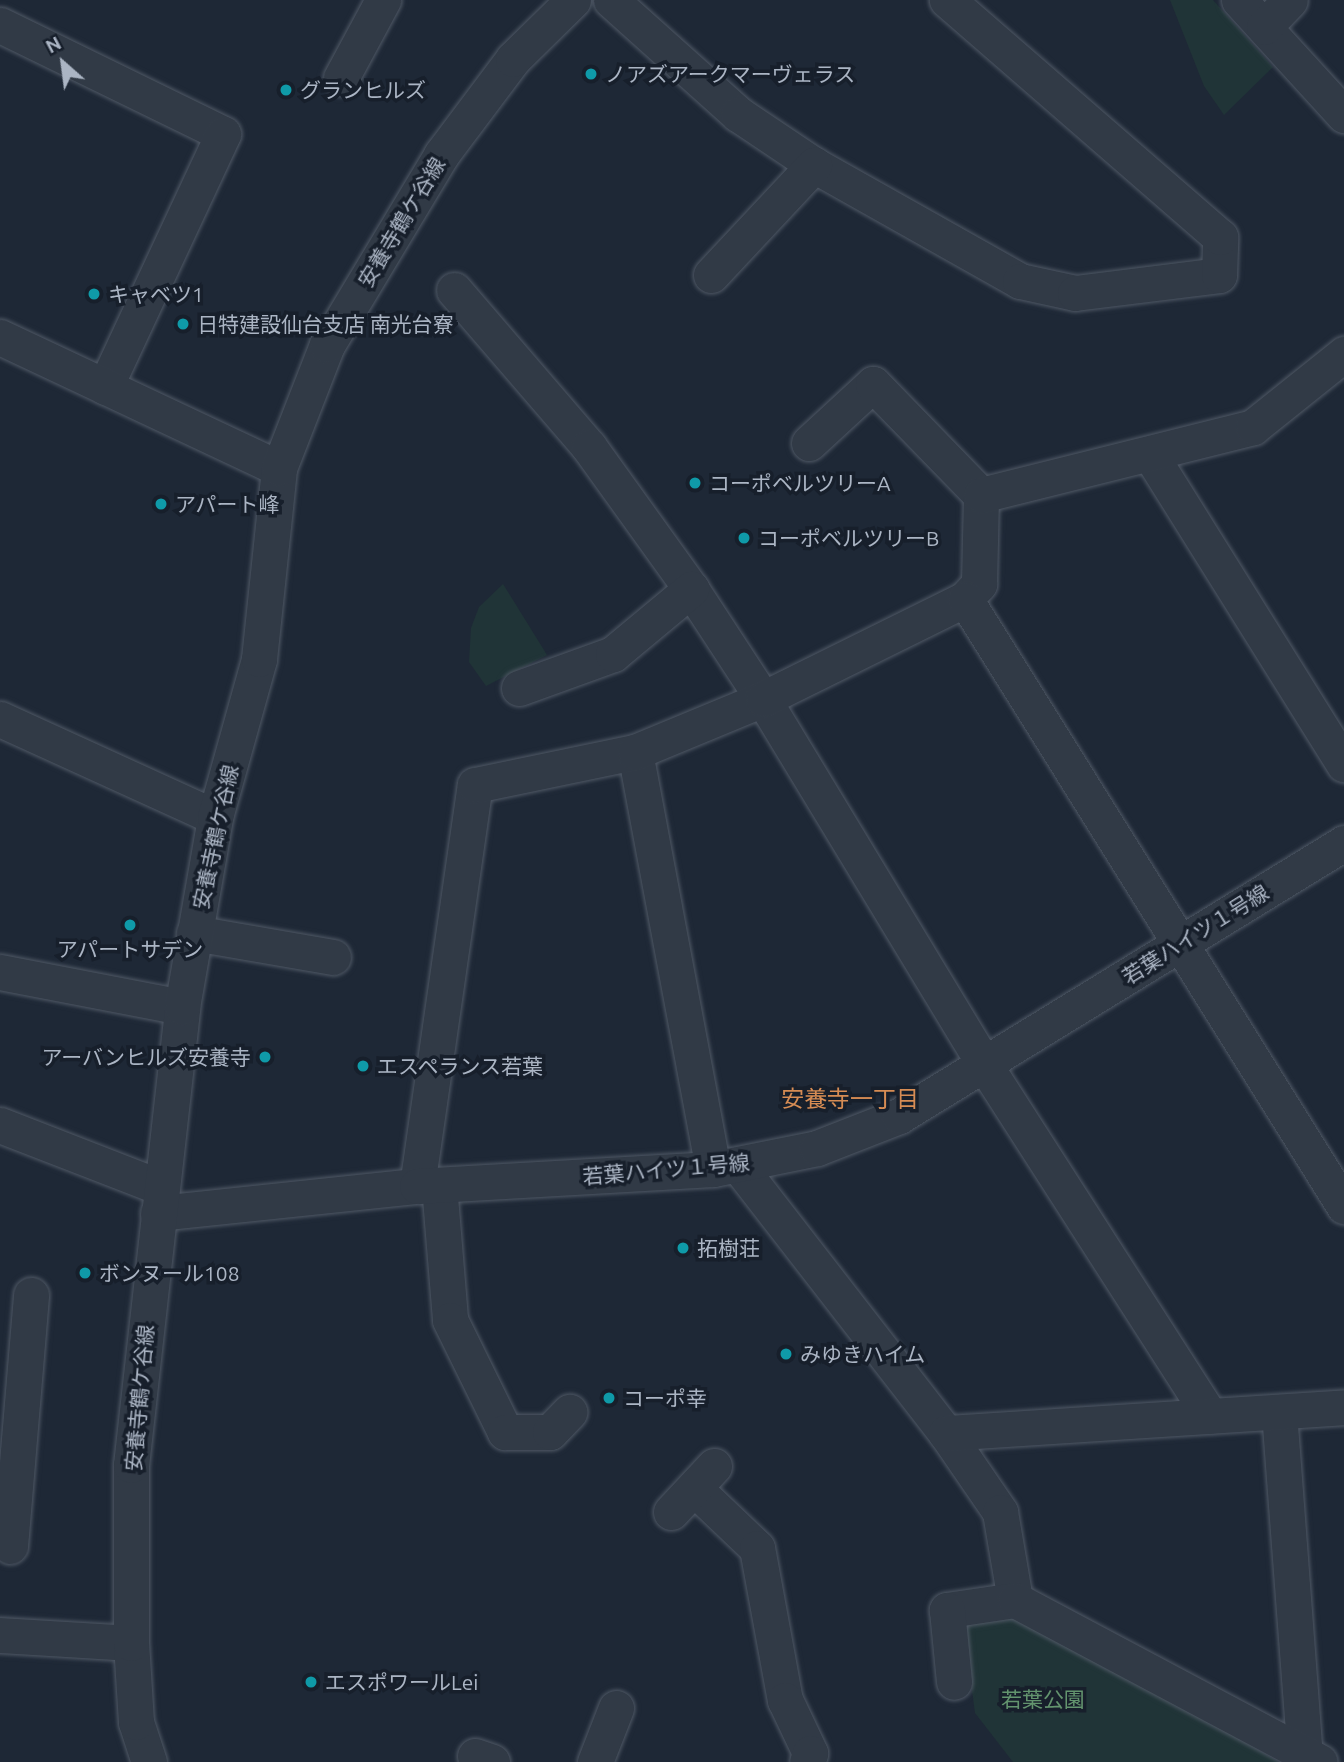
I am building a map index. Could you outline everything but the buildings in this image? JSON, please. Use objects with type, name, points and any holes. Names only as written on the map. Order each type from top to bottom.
[{"type":"street","points":[[341,78],[383,0]]},
{"type":"street","name":"安養寺鶴ケ谷線","points":[[149,1762],[136,1722],[131,1643],[131,1465],[182,1007],[215,817],[259,659],[279,468],[327,345],[441,155],[513,59],[573,0]]},
{"type":"street","points":[[611,0],[738,114],[814,164],[1020,281],[1075,293],[1219,275],[1220,237],[947,0]]},
{"type":"street","points":[[1239,0],[1344,115]]},
{"type":"street","points":[[1264,26],[1290,0]]},
{"type":"street","points":[[0,25],[223,134],[105,387]]},
{"type":"street","points":[[711,275],[814,164]]},
{"type":"street","points":[[454,290],[589,447],[691,589],[763,699],[984,1064],[1210,1416]]},
{"type":"street","points":[[0,337],[279,468]]},
{"type":"street","points":[[994,492],[1253,427],[1344,354]]},
{"type":"street","points":[[569,1412],[551,1432],[505,1432],[450,1320],[428,1186],[475,785],[635,752],[763,699],[965,599],[979,584],[994,492],[903,383]]},
{"type":"street","points":[[809,443],[873,384],[994,492]]},
{"type":"street","points":[[1150,454],[1344,764]]},
{"type":"street","points":[[519,688],[613,654],[691,589]]},
{"type":"street","points":[[965,599],[1344,1206]]},
{"type":"street","points":[[0,719],[215,817]]},
{"type":"street","points":[[635,752],[725,1167],[946,1433],[1000,1512],[1014,1600]]},
{"type":"street","name":"若葉ハイツ１号線","points":[[159,1200],[725,1167],[817,1147],[899,1116],[1344,843]]},
{"type":"street","points":[[194,933],[333,957]]},
{"type":"street","points":[[0,972],[182,1007]]},
{"type":"street","points":[[0,1125],[159,1200]]},
{"type":"street","points":[[10,1546],[10,1411],[31,1295]]},
{"type":"street","points":[[946,1433],[1344,1407]]},
{"type":"street","points":[[1279,1412],[1312,1758]]},
{"type":"street","points":[[693,1489],[757,1548],[785,1700],[810,1753],[807,1762]]},
{"type":"street","points":[[954,1682],[947,1610],[1014,1600],[1312,1758]]},
{"type":"street","points":[[0,1634],[131,1643]]},
{"type":"street","points":[[595,1762],[616,1708]]},
{"type":"green space","points":[[1170,0],[1213,0],[1273,67],[1224,115],[1204,86]]},
{"type":"green space","points":[[503,584],[547,655],[486,686],[469,662],[471,628],[479,607]]},
{"type":"green space","name":"若葉公園","points":[[1021,1613],[1279,1762],[1013,1762],[975,1713],[963,1623]]},
{"type":"place","name":"ノアズアークマーヴェラス","points":[[591,74]]},
{"type":"place","name":"グランヒルズ","points":[[286,90]]},
{"type":"place","name":"キャベツ1","points":[[94,294]]},
{"type":"place","name":"日特建設仙台支店 南光台寮","points":[[183,324]]},
{"type":"place","name":"コーポベルツリーA","points":[[695,483]]},
{"type":"place","name":"アパート峰","points":[[161,504]]},
{"type":"place","name":"コーポベルツリーB","points":[[744,538]]},
{"type":"place","name":"アパートサデン","points":[[130,925]]},
{"type":"place","name":"アーバンヒルズ安養寺","points":[[265,1057]]},
{"type":"place","name":"エスペランス若葉","points":[[363,1066]]},
{"type":"place","name":"拓樹荘","points":[[683,1248]]},
{"type":"place","name":"ボンヌール108","points":[[85,1273]]},
{"type":"place","name":"みゆきハイム","points":[[786,1354]]},
{"type":"place","name":"コーポ幸","points":[[609,1398]]},
{"type":"place","name":"エスポワールLei","points":[[311,1682]]},
{"type":"district","name":"安養寺一丁目","points":[[850,1099]]}]
